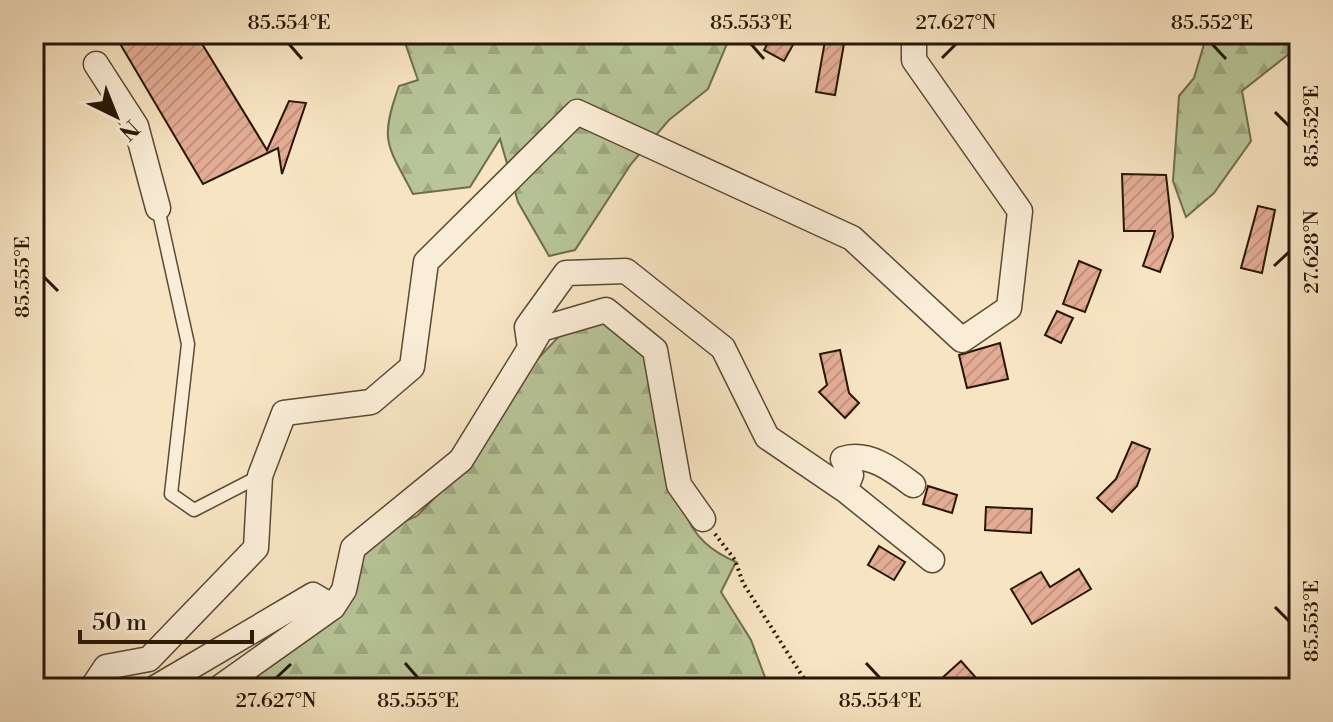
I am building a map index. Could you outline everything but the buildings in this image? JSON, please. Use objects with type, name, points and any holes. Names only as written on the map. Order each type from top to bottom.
[{"type":"street","points":[[92,688],[106,667],[149,659],[256,548],[260,476],[284,413],[371,402],[412,367],[426,262],[577,112],[852,238],[962,340],[1009,308],[1020,211],[914,60],[914,34]]},
{"type":"street","points":[[96,64],[136,126],[158,208]]},
{"type":"street","points":[[530,348],[527,327],[566,273],[626,271],[723,348],[767,437],[845,490],[932,560]]},
{"type":"street","points":[[219,688],[333,607],[344,590],[353,548],[461,460],[541,329],[606,310],[655,350],[679,485],[703,519]]},
{"type":"street","points":[[845,490],[851,475],[843,459],[856,455],[872,458],[913,485]]},
{"type":"street","points":[[155,688],[313,595],[333,607]]},
{"type":"lane","points":[[158,208],[188,344],[171,494],[194,510],[260,476]]},
{"type":"path","points":[[703,519],[735,560],[743,583],[810,688]]},
{"type":"green space","points":[[402,34],[729,34],[729,39],[708,89],[669,120],[631,164],[575,250],[549,256],[518,202],[500,139],[470,187],[413,194],[392,153],[388,132],[399,86],[418,80]]},
{"type":"green space","points":[[1207,34],[1299,34],[1299,46],[1242,91],[1251,141],[1214,193],[1186,217],[1173,181],[1179,96],[1194,78]]},
{"type":"green space","points":[[599,316],[648,342],[685,512],[704,542],[736,562],[721,592],[751,640],[769,688],[233,688],[300,636],[365,549],[384,530],[417,516],[472,459],[525,372],[568,327]]}]
